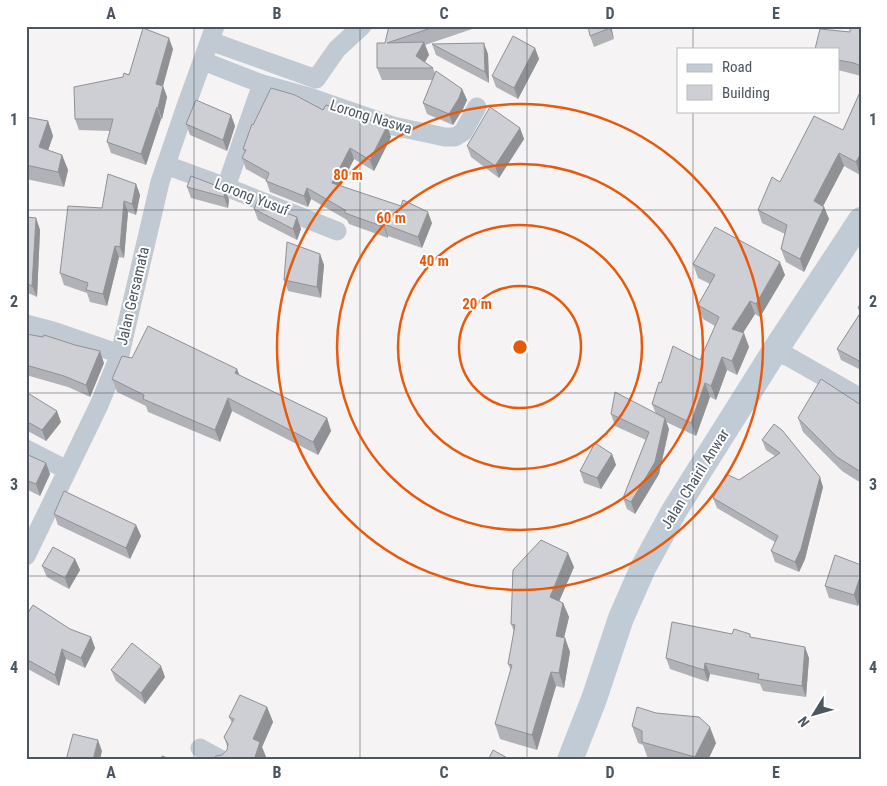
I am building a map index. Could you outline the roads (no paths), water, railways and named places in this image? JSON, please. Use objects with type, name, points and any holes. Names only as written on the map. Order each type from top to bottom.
[{"type":"main road","name":"Jalan Chairil Anwar","points":[[579,760],[632,615],[656,566],[861,220]]},
{"type":"main road","name":"Jalan Chairil Anwar","points":[[570,760],[594,699],[621,618],[643,568],[674,511],[861,240]]},
{"type":"street","name":"Lorong Naswa","points":[[310,97],[316,79],[337,49],[362,26]]},
{"type":"street","points":[[212,34],[316,79]]},
{"type":"street","name":"Jalan Gersamata","points":[[26,556],[99,405],[120,354],[152,212],[166,165],[212,34]]},
{"type":"street","name":"Lorong Naswa","points":[[202,61],[262,84],[310,97],[392,126],[451,137],[463,132],[477,107]]},
{"type":"street","points":[[226,187],[262,84]]},
{"type":"street","name":"Lorong Yusuf","points":[[166,165],[338,230]]},
{"type":"street","points":[[26,324],[54,331],[120,354]]},
{"type":"street","points":[[781,354],[861,398]]},
{"type":"street","points":[[26,449],[67,470]]},
{"type":"street","points":[[200,748],[222,760]]}]
